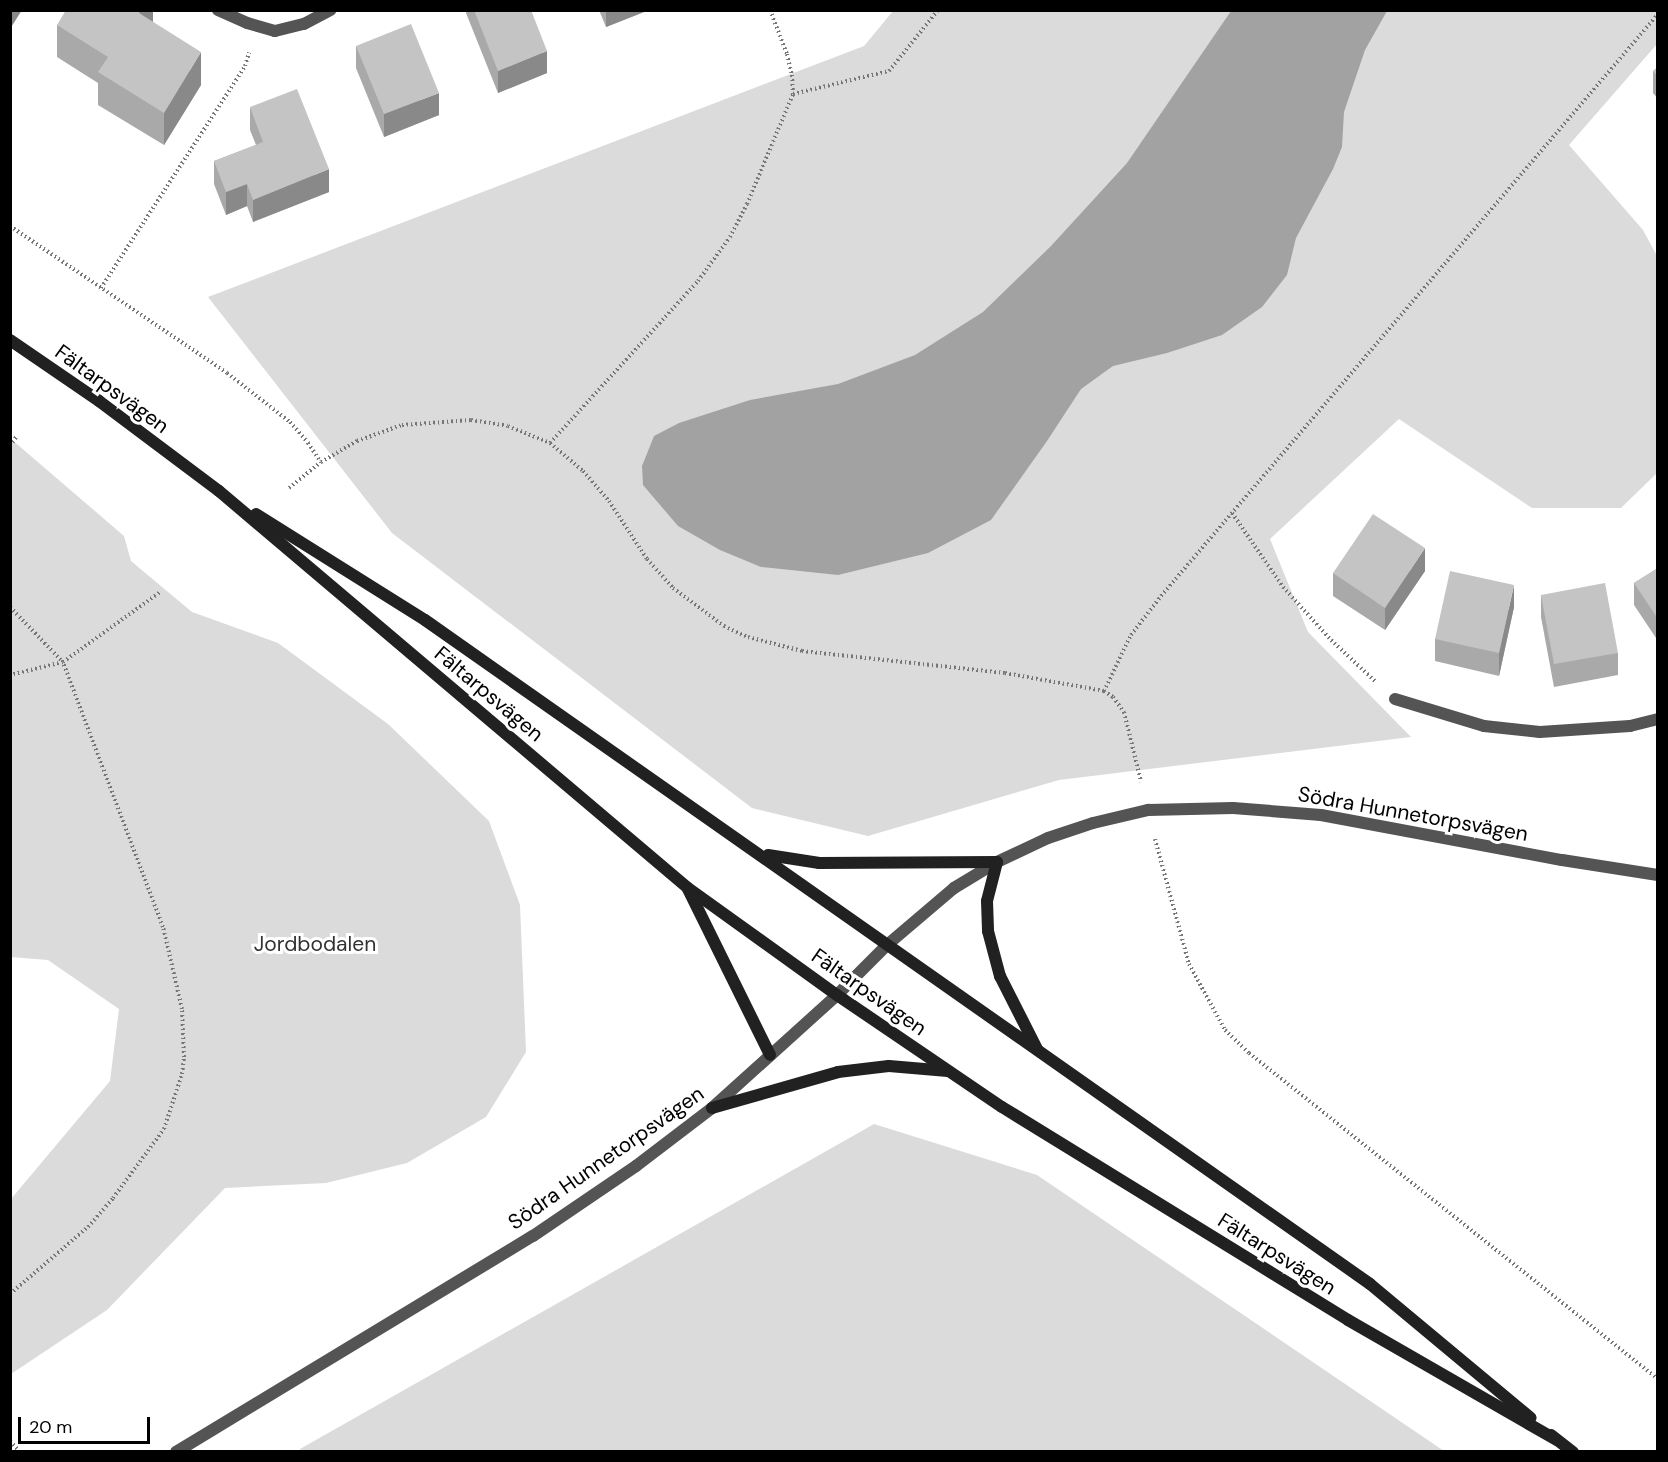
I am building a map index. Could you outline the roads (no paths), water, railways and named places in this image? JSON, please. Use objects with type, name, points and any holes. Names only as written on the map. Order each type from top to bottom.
[{"type":"main road","name":"Fältarpsvägen","points":[[10,340],[99,401],[219,491],[688,888],[837,994],[1002,1107],[1337,1314],[1557,1440]]},
{"type":"main road","name":"Fältarpsvägen","points":[[219,491],[425,621],[760,853],[887,945],[1370,1284],[1574,1452]]},
{"type":"main road","points":[[760,853],[787,860],[819,863],[997,862],[987,901],[988,931],[1000,976],[1038,1050]]},
{"type":"main road","points":[[688,888],[770,1055]]},
{"type":"main road","points":[[712,1108],[838,1072],[889,1066],[950,1071]]},
{"type":"street","points":[[218,10],[275,31],[304,24],[330,10]]},
{"type":"street","points":[[1395,699],[1484,726],[1540,732],[1630,726],[1658,719]]},
{"type":"street","name":"Södra Hunnetorpsvägen","points":[[176,1452],[533,1236],[636,1166],[712,1108],[887,945],[954,888],[997,862],[1048,837],[1148,810],[1233,808],[1321,815],[1562,860],[1658,875]]},
{"type":"park label","name":"Jordbodalen","points":[[315,944]]}]
